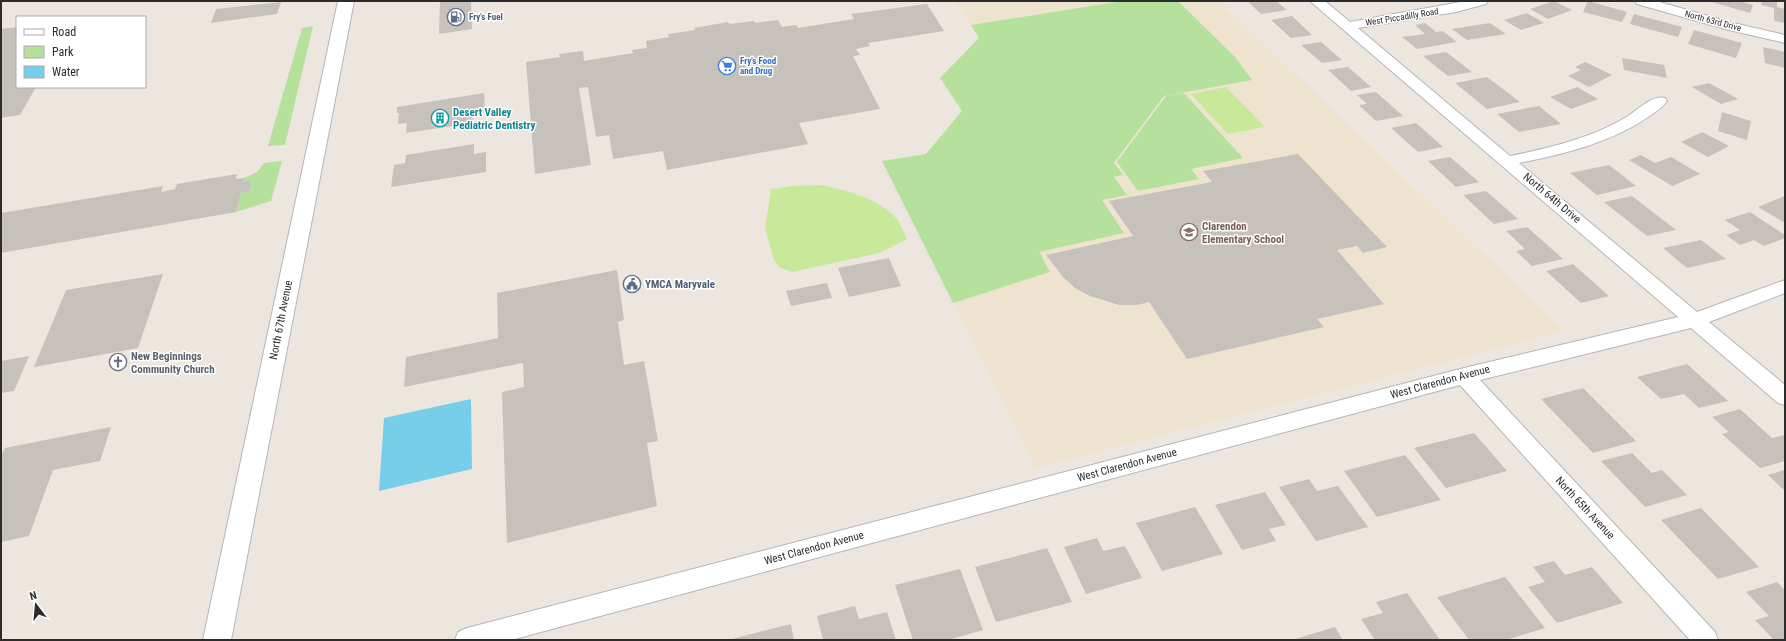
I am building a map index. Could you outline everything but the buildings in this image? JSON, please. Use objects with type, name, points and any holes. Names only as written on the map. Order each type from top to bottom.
[{"type":"main road","name":"North 67th Avenue","points":[[217,640],[346,1]]},
{"type":"street","name":"North 64th Drive","points":[[1317,1],[1696,320],[1785,397]]},
{"type":"street","name":"West Piccadilly Road","points":[[1347,26],[1456,8],[1481,1]]},
{"type":"street","name":"North 63rd Drive","points":[[1642,1],[1730,26],[1785,38]]},
{"type":"street","points":[[1508,161],[1545,154],[1591,141],[1623,126],[1660,101]]},
{"type":"street","name":"West Clarendon Avenue","points":[[467,640],[1464,376],[1696,320],[1785,286]]},
{"type":"street","name":"North 65th Avenue","points":[[1464,376],[1706,640]]},
{"type":"shaded area","name":"Clarendon Elementary School","points":[[955,1],[1219,1],[1564,331],[1036,468],[882,161],[926,154],[962,111],[940,78],[979,38]]},
{"type":"green space","points":[[1123,1],[1178,1],[1235,57],[1252,80],[1164,96],[1114,163],[1123,175],[1114,177],[1127,195],[1102,200],[1124,233],[1039,252],[1050,272],[953,303],[882,161],[926,154],[962,111],[940,78],[979,38],[971,25]]},
{"type":"green space","points":[[313,26],[285,145],[268,146],[302,28]]},
{"type":"green space","points":[[1226,87],[1265,127],[1228,134],[1191,94]]},
{"type":"green space","points":[[1184,93],[1243,158],[1191,169],[1199,179],[1138,191],[1117,162],[1166,96]]},
{"type":"green space","points":[[282,161],[271,201],[236,212],[241,193],[250,191],[252,181],[243,182],[244,178],[257,172],[264,163]]},
{"type":"green space","points":[[822,185],[862,196],[881,205],[897,219],[907,239],[879,253],[792,272],[779,267],[774,260],[765,229],[771,189],[792,186]]},
{"type":"water","points":[[471,399],[472,469],[379,491],[384,418]]},
{"type":"place","name":"Fry's Fuel","points":[[456,17]]},
{"type":"place","name":"Fry's Food and Drug","points":[[727,66]]},
{"type":"place","name":"Desert Valley Pediatric Dentistry","points":[[440,118]]},
{"type":"place","name":"Clarendon Elementary School","points":[[1189,232]]},
{"type":"place","name":"YMCA Maryvale","points":[[632,284]]},
{"type":"place","name":"New Beginnings Community Church","points":[[118,362]]}]
